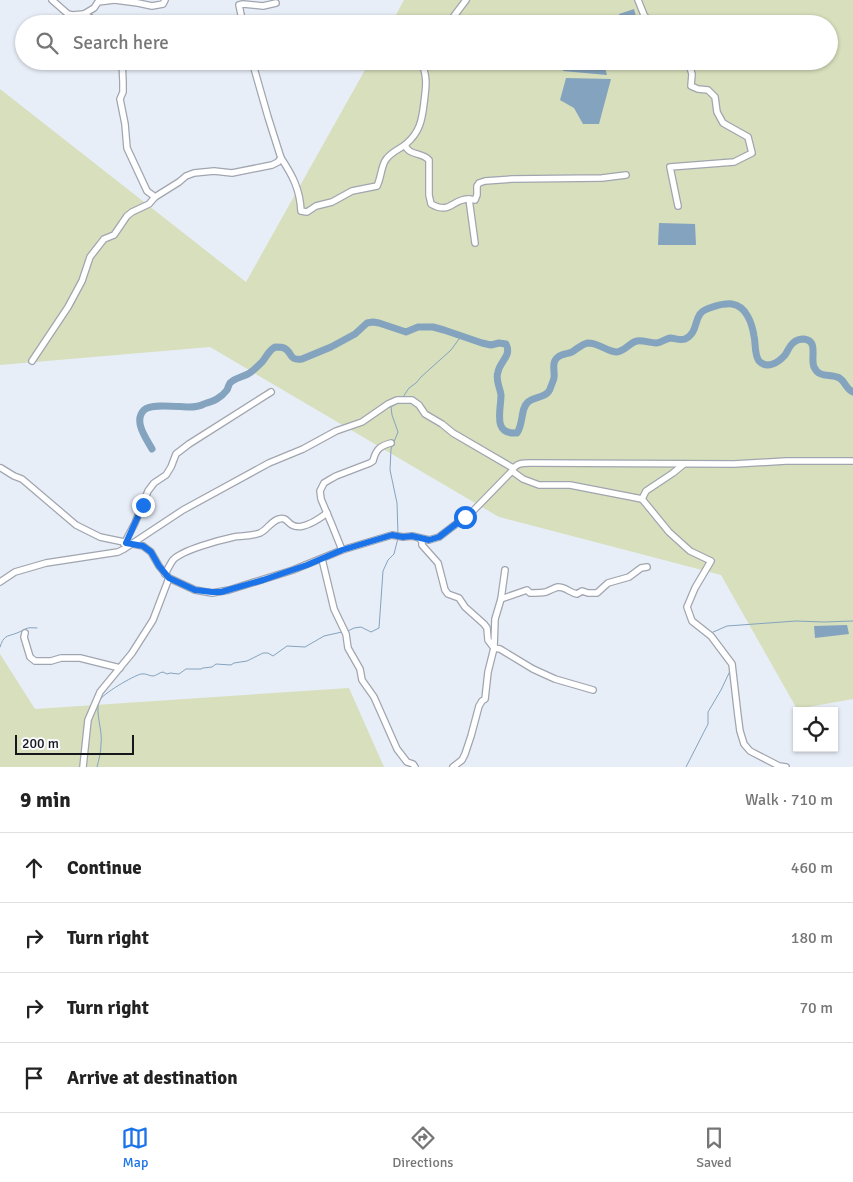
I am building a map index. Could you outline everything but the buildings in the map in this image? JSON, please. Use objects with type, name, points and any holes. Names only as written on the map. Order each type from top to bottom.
[{"type":"street","points":[[52,0],[68,14],[72,15],[84,14],[94,8],[98,2],[114,0],[138,2],[152,6],[163,4],[165,0]]},
{"type":"street","points":[[455,15],[466,0]]},
{"type":"street","points":[[638,0],[644,15]]},
{"type":"street","points":[[241,15],[239,5],[263,6],[276,3]]},
{"type":"street","points":[[122,70],[123,82],[120,99],[127,148],[147,191],[155,197]]},
{"type":"street","points":[[255,70],[281,158],[293,177],[301,212],[332,202],[352,192],[377,186],[385,161],[390,154],[406,144],[417,132],[422,118],[426,86],[425,70]]},
{"type":"street","points":[[678,206],[670,167],[734,162],[752,153],[748,137],[723,123],[717,112],[714,97],[708,90],[691,86],[691,70]]},
{"type":"street","points":[[406,144],[410,152],[426,157],[429,160],[429,195],[431,204],[442,208],[446,208],[460,200],[475,200],[479,183],[485,181],[626,176]]},
{"type":"street","points":[[32,361],[68,307],[82,281],[90,257],[104,239],[114,235],[127,216],[149,204],[155,197],[186,176],[194,173],[214,171],[232,173],[272,165],[281,158]]},
{"type":"street","points":[[469,199],[475,243]]},
{"type":"street","points":[[0,582],[15,572],[46,563],[118,552],[124,549],[128,544],[148,491],[154,483],[166,474],[176,454],[271,392]]},
{"type":"street","points":[[128,544],[183,510],[269,463],[303,449],[336,431],[362,422],[397,400],[412,400],[419,405],[425,414],[512,469],[523,479],[539,485],[570,485],[642,499],[669,532],[690,551],[711,560],[695,588],[687,607],[692,621],[711,636],[732,664],[740,732],[744,744],[750,751],[779,766],[786,767]]},
{"type":"street","points":[[342,550],[320,495],[324,483],[336,476],[370,463],[380,447],[392,443]]},
{"type":"street","points":[[2,468],[22,479],[76,525],[100,537],[143,546],[151,552],[167,576],[195,590],[221,592],[294,570],[342,550],[392,535],[412,536],[429,540],[439,537],[473,511],[518,464],[734,464],[786,461],[853,461]]},
{"type":"street","points":[[642,499],[646,491],[684,464]]},
{"type":"street","points":[[84,767],[88,720],[100,692],[132,653],[153,620],[172,561],[181,554],[197,548],[230,538],[262,532],[279,519],[298,526],[310,524],[327,513]]},
{"type":"street","points":[[419,538],[422,541],[422,545],[438,563],[445,590],[448,594],[459,598],[465,607],[484,624],[487,628],[488,640],[494,648],[500,649],[532,669],[555,679],[594,690]]},
{"type":"street","points":[[322,559],[334,609],[346,634],[348,648],[360,669],[362,680],[374,697],[397,749],[407,762],[415,767]]},
{"type":"street","points":[[501,599],[526,590],[536,594],[556,587],[565,588],[571,593],[577,594],[582,591],[597,593],[608,583],[629,577],[641,568],[647,567]]},
{"type":"street","points":[[453,767],[462,760],[465,754],[472,736],[479,706],[485,699],[488,672],[494,648],[495,619],[501,599],[505,570]]},
{"type":"street","points":[[25,633],[24,637],[30,657],[35,661],[80,658],[120,668]]},
{"type":"green space","points":[[404,0],[853,0],[853,699],[808,707],[796,707],[721,575],[499,517],[210,347],[0,365],[0,89],[246,282],[365,70],[838,70],[838,15],[396,15]]},
{"type":"green space","points":[[0,654],[35,709],[349,688],[384,767],[0,767]]},
{"type":"water","points":[[634,9],[636,15],[619,15]]},
{"type":"water","points":[[606,70],[607,75],[563,71]]},
{"type":"water","points":[[566,78],[611,79],[599,124],[583,124],[574,108],[560,100]]},
{"type":"water","points":[[659,223],[695,224],[696,245],[658,245]]},
{"type":"water","points":[[847,625],[849,634],[815,638],[814,626]]},
{"type":"waterway","points":[[152,449],[140,424],[141,414],[144,410],[159,406],[193,407],[211,402],[222,395],[232,381],[254,370],[275,347],[284,348],[295,359],[302,359],[331,347],[355,334],[367,323],[373,322],[406,332],[418,327],[433,327],[482,343],[491,345],[506,344],[508,352],[499,368],[497,378],[501,395],[499,414],[501,426],[509,433],[517,433],[521,425],[524,408],[528,402],[548,392],[554,378],[555,361],[560,356],[588,343],[617,352],[637,341],[656,343],[670,338],[685,339],[692,334],[698,317],[702,312],[724,304],[737,305],[748,316],[755,339],[756,355],[762,364],[769,365],[780,360],[797,340],[809,340],[813,346],[813,363],[816,370],[821,374],[840,378],[848,389],[853,392]]},
{"type":"waterway","points":[[403,397],[409,388],[463,337]]},
{"type":"waterway","points":[[398,534],[397,503],[390,470],[391,449],[398,432],[391,407],[399,402]]},
{"type":"waterway","points":[[346,632],[361,627],[371,632],[379,628],[383,571],[388,560],[394,554],[398,538]]},
{"type":"waterway","points":[[711,633],[727,626],[796,621],[853,621]]},
{"type":"waterway","points":[[0,647],[6,637],[28,628],[37,628]]},
{"type":"waterway","points":[[97,767],[101,739],[98,711],[99,701],[106,694],[137,675],[153,676],[163,672],[179,674],[186,669],[201,669],[212,667],[216,664],[231,665],[247,661],[263,653],[273,656],[287,646],[305,647],[324,636],[342,632]]},
{"type":"waterway","points":[[686,767],[708,724],[708,712],[730,671]]},
{"type":"route","points":[[143,505],[126,543],[143,546],[151,552],[169,578],[195,590],[212,592],[221,592],[263,580],[307,565],[342,550],[392,535],[412,536],[429,540],[439,537],[465,517]]}]
